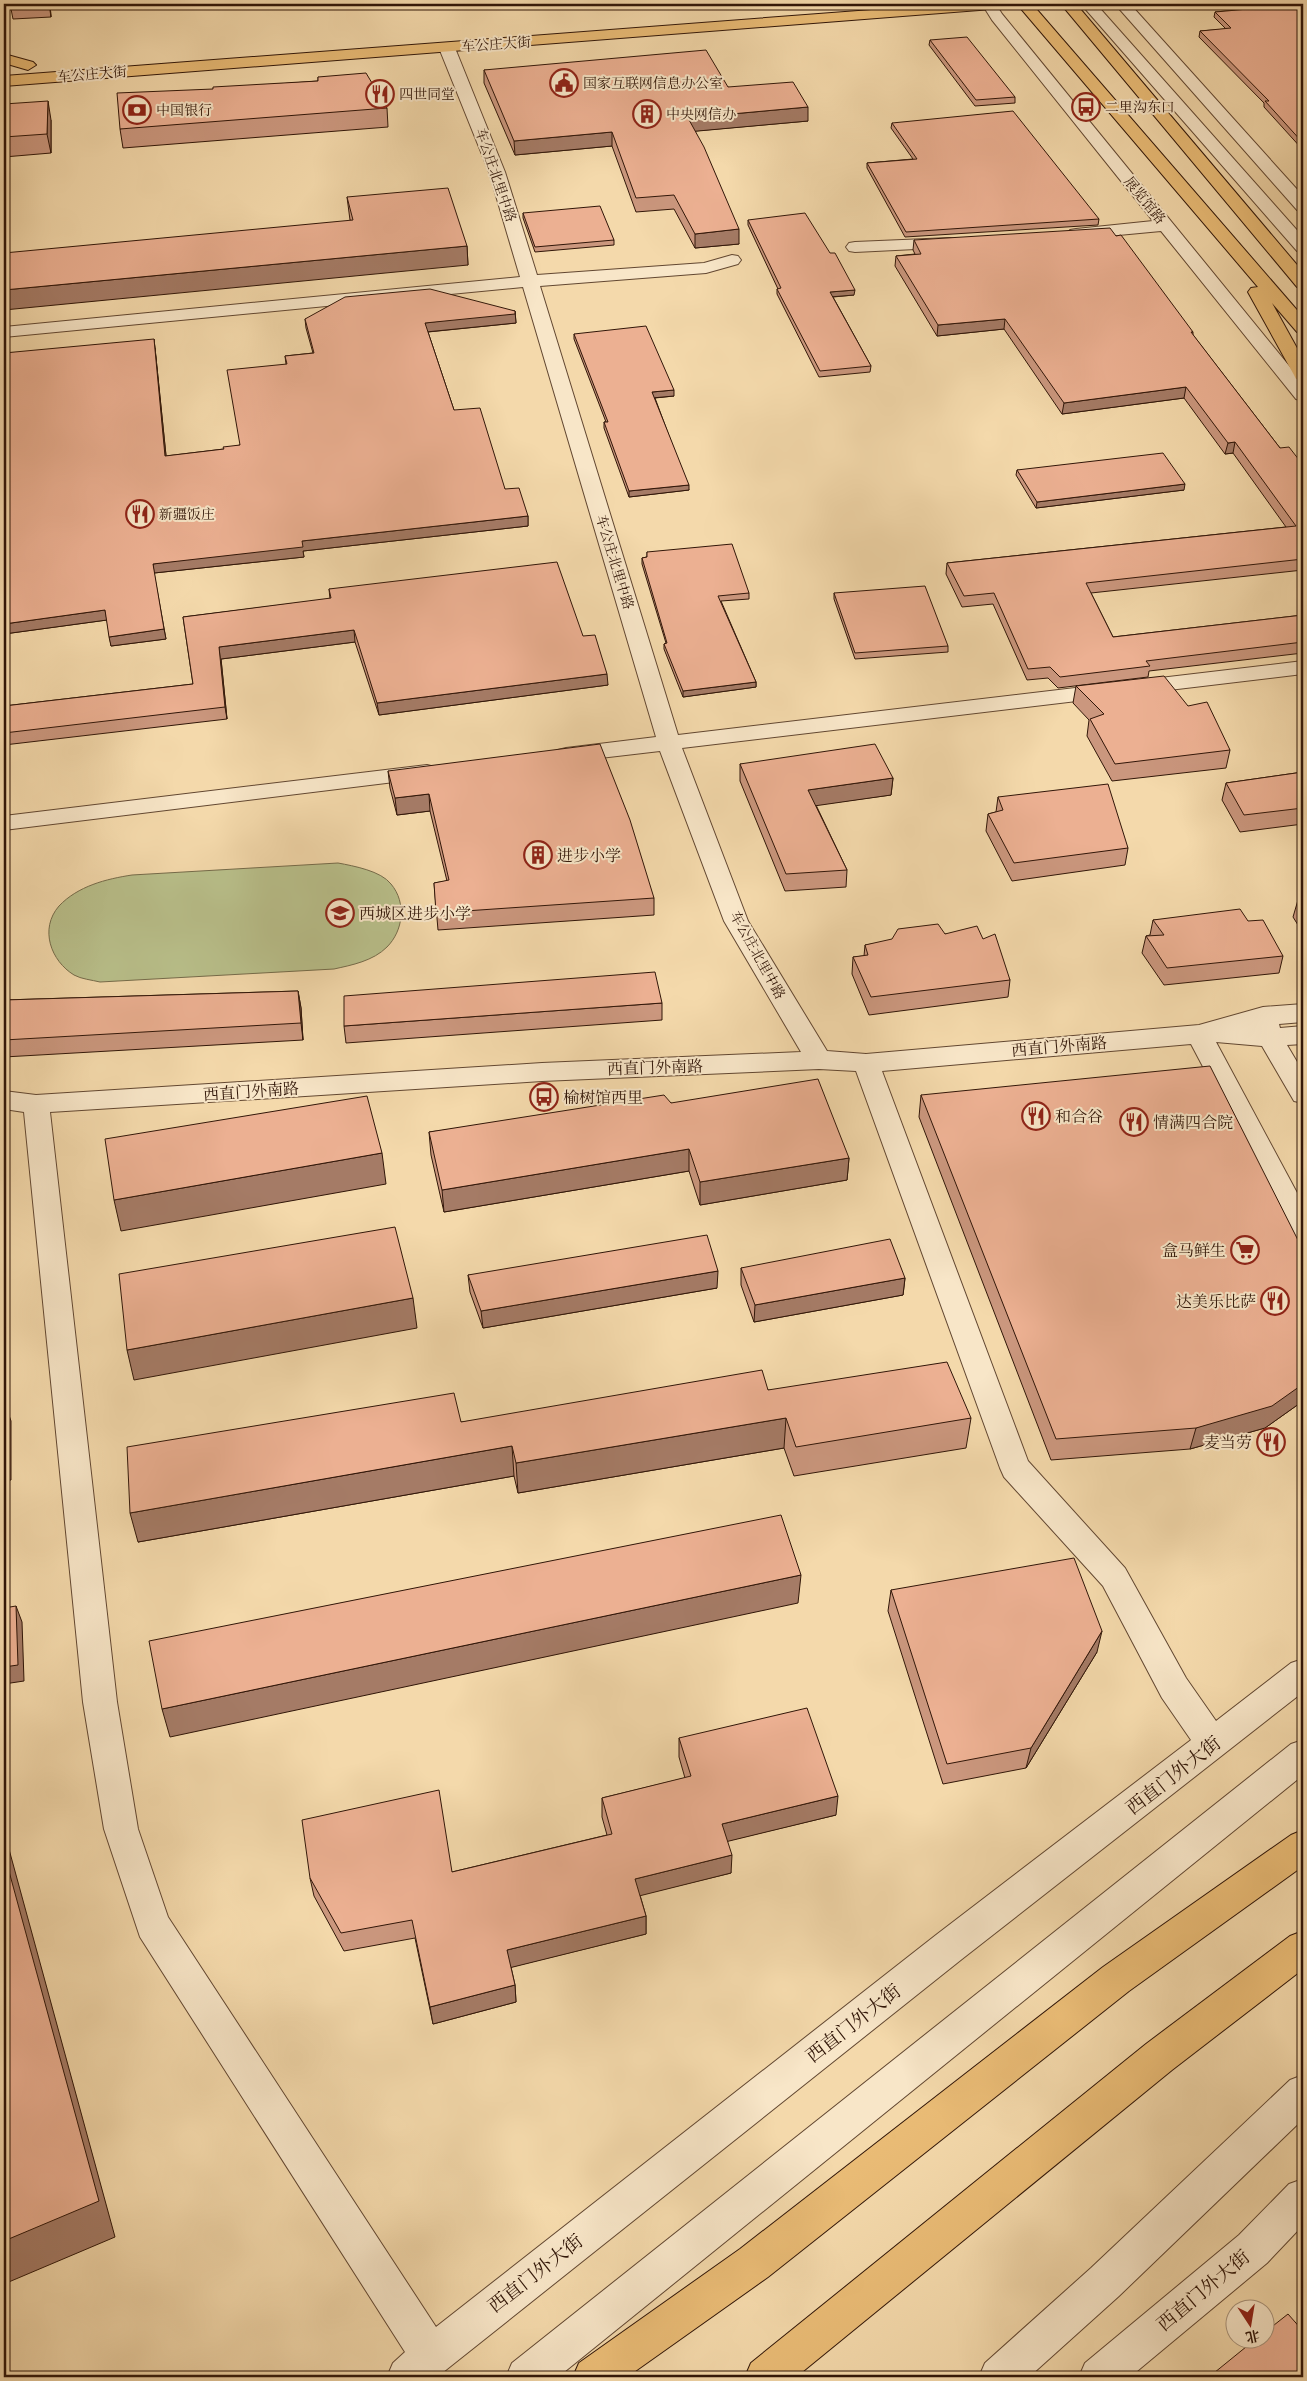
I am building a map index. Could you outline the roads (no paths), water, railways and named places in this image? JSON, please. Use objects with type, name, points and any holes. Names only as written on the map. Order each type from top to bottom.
[{"type":"main road","name":"车公庄大街","points":[[4,81],[1005,4]]},
{"type":"main road","points":[[1024,4],[1303,328]]},
{"type":"main road","points":[[1068,4],[1303,283]]},
{"type":"main road","name":"车公庄大街","points":[[4,67],[714,11]]},
{"type":"main road","points":[[4,58],[28,65]]},
{"type":"main road","points":[[1222,233],[1303,376]]},
{"type":"main road","points":[[594,2377],[754,2263],[1116,1979],[1303,1846]]},
{"type":"main road","points":[[764,2377],[1159,2057],[1303,1948]]},
{"type":"street","name":"展览馆路","points":[[989,4],[1303,395]]},
{"type":"street","points":[[1088,4],[1303,247]]},
{"type":"street","points":[[1122,4],[1303,206]]},
{"type":"street","name":"车公庄北里中路","points":[[447,48],[498,172],[669,743],[736,921],[819,1060]]},
{"type":"street","points":[[1223,117],[1248,185]]},
{"type":"street","points":[[1057,235],[1165,225]]},
{"type":"street","points":[[854,247],[962,242]]},
{"type":"street","points":[[4,332],[531,281],[706,268],[732,260]]},
{"type":"street","points":[[542,758],[1303,667]]},
{"type":"street","points":[[4,823],[444,770]]},
{"type":"street","points":[[1267,1026],[1303,1013]]},
{"type":"street","points":[[1267,1026],[1303,1034]]},
{"type":"street","points":[[1267,1026],[1303,1094]]},
{"type":"street","name":"西直门外南路","points":[[20,1102],[542,1072],[819,1060],[866,1063],[1199,1034],[1267,1026]]},
{"type":"street","points":[[1199,1034],[1303,1230]]},
{"type":"street","points":[[866,1063],[1015,1468],[1114,1577],[1174,1688],[1213,1744]]},
{"type":"street","points":[[20,1102],[100,1702],[121,1829],[153,1925],[419,2366]]},
{"type":"street","name":"西直门外大街","points":[[419,2366],[949,1946],[1303,1673]]},
{"type":"street","points":[[526,2377],[1303,1755]]},
{"type":"street","points":[[999,2377],[1105,2282],[1303,2093]]},
{"type":"street","name":"西直门外大街","points":[[1099,2377],[1253,2249],[1303,2198]]},
{"type":"place","name":"国家互联网信息办公室","points":[[564,83]]},
{"type":"place","name":"四世同堂","points":[[380,94]]},
{"type":"place","name":"二里沟东口","points":[[1086,107]]},
{"type":"place","name":"中国银行","points":[[137,110]]},
{"type":"place","name":"中央网信办","points":[[647,114]]},
{"type":"place","name":"新疆饭庄","points":[[140,514]]},
{"type":"place","name":"进步小学","points":[[538,855]]},
{"type":"place","name":"西城区进步小学","points":[[340,913]]},
{"type":"place","name":"榆树馆西里","points":[[544,1097]]},
{"type":"place","name":"和合谷","points":[[1036,1116]]},
{"type":"place","name":"情满四合院","points":[[1134,1122]]},
{"type":"place","name":"盒马鲜生","points":[[1245,1250]]},
{"type":"place","name":"达美乐比萨","points":[[1275,1301]]},
{"type":"place","name":"麦当劳","points":[[1271,1442]]}]
